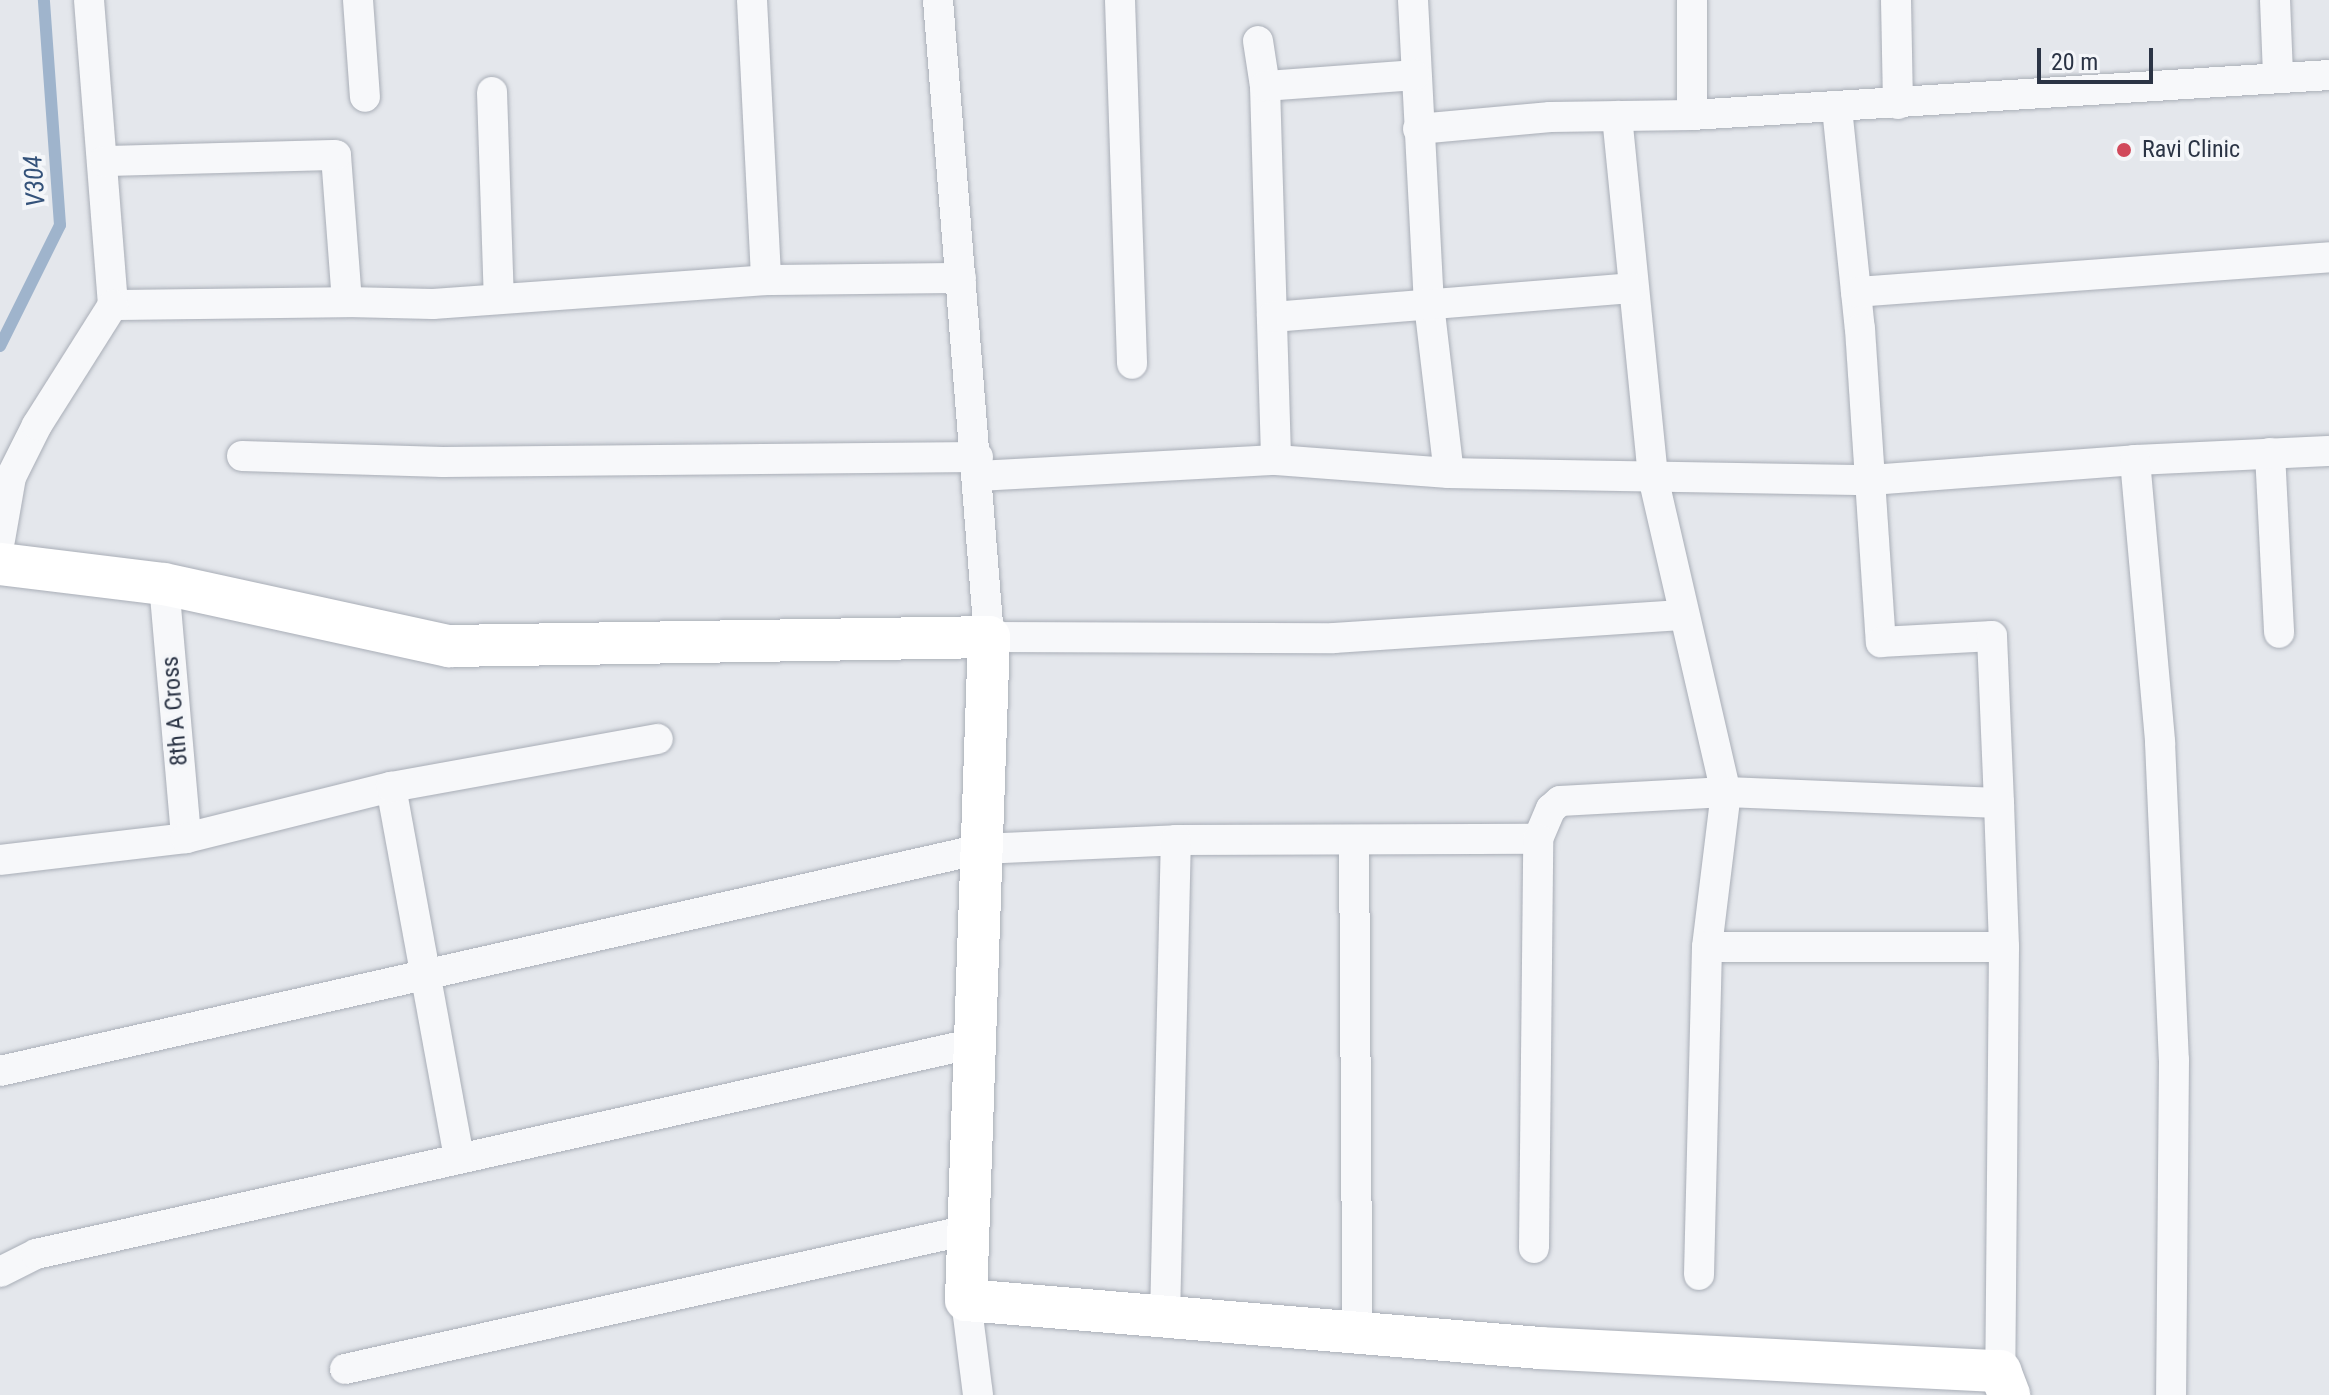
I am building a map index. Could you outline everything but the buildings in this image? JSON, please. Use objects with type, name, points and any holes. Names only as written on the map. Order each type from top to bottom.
[{"type":"street","points":[[0,540],[11,477],[37,425],[113,305],[89,0]]},
{"type":"street","points":[[358,0],[365,97]]},
{"type":"street","points":[[752,0],[766,280]]},
{"type":"street","points":[[938,0],[978,467],[989,637],[966,1300],[978,1395]]},
{"type":"street","points":[[1120,0],[1132,364]]},
{"type":"street","points":[[1413,0],[1429,304],[1449,473]]},
{"type":"street","points":[[1692,0],[1692,115]]},
{"type":"street","points":[[1896,0],[1898,104]]},
{"type":"street","points":[[2275,0],[2278,76]]},
{"type":"street","points":[[1258,41],[1265,86],[1276,460]]},
{"type":"street","points":[[1265,86],[1415,75]]},
{"type":"street","points":[[1418,129],[1617,116],[1837,108],[2278,76],[2329,75]]},
{"type":"street","points":[[492,92],[499,299]]},
{"type":"street","points":[[966,1300],[1165,1319],[1357,1330],[1540,1348],[2005,1383],[2004,947],[1992,636],[1881,642],[1856,292],[1837,108]]},
{"type":"street","points":[[1617,116],[1653,477],[1681,615],[1726,792],[1707,947],[1699,1275]]},
{"type":"street","points":[[104,161],[336,155],[347,302]]},
{"type":"street","points":[[1856,292],[2329,257]]},
{"type":"street","points":[[113,305],[499,299],[766,280],[961,278]]},
{"type":"street","points":[[1272,317],[1632,288]]},
{"type":"street","points":[[242,456],[443,462],[978,467],[1276,460],[1449,473],[1871,480],[2135,460],[2329,451]]},
{"type":"street","points":[[2270,453],[2279,633]]},
{"type":"street","points":[[2135,460],[2160,742],[2174,1060],[2171,1395]]},
{"type":"street","points":[[0,564],[164,584],[449,646],[989,637],[1334,638],[1681,615]]},
{"type":"street","name":"8th A Cross","points":[[164,584],[186,838]]},
{"type":"street","points":[[0,860],[186,838],[391,787],[658,739]]},
{"type":"street","points":[[391,787],[459,1158]]},
{"type":"street","points":[[1534,1248],[1538,839],[1551,809],[1560,801],[1726,792],[1999,803]]},
{"type":"street","points":[[0,1071],[981,849],[1176,840],[1538,839]]},
{"type":"street","points":[[1165,1319],[1176,840]]},
{"type":"street","points":[[1354,840],[1357,1330]]},
{"type":"street","points":[[1707,947],[2004,947]]},
{"type":"street","points":[[0,1272],[36,1254],[975,1043]]},
{"type":"street","points":[[345,1369],[968,1230]]},
{"type":"waterway","name":"V304","points":[[0,346],[60,225],[44,0]]},
{"type":"place","name":"Ravi Clinic","points":[[2124,150]]}]
